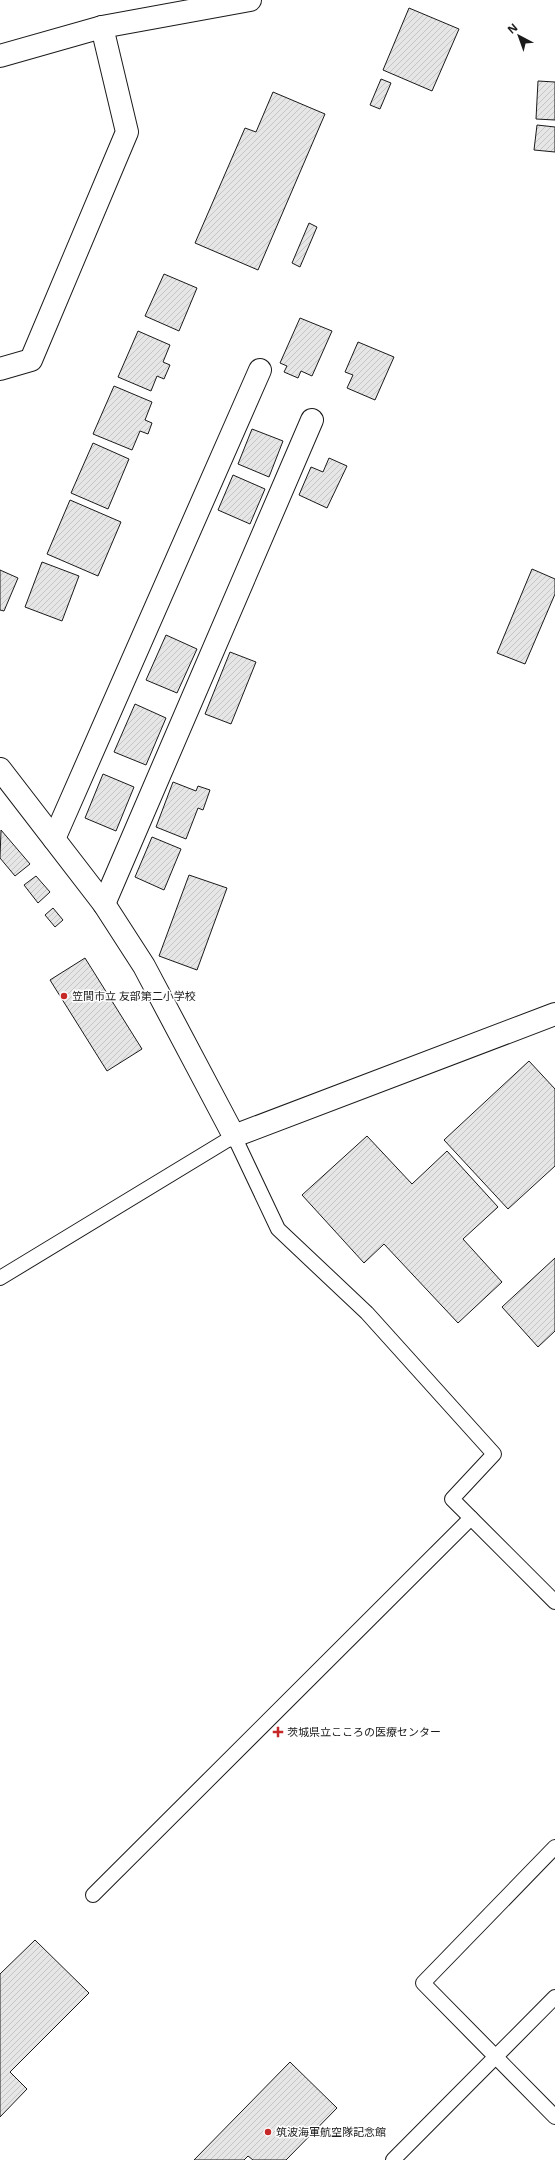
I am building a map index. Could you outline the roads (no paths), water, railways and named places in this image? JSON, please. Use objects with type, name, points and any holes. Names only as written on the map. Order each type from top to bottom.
[{"type":"street","points":[[0,56],[102,27],[250,0]]},
{"type":"street","points":[[0,369],[31,360],[127,132],[102,27]]},
{"type":"street","points":[[54,839],[260,370]]},
{"type":"street","points":[[104,904],[312,420]]},
{"type":"street","points":[[0,769],[104,904],[144,966],[234,1136],[555,1014]]},
{"type":"lane","points":[[0,1278],[234,1136],[278,1229],[367,1313],[494,1454],[452,1499],[555,1602]]},
{"type":"lane","points":[[93,1895],[471,1518]]},
{"type":"lane","points":[[555,1848],[423,1982],[555,2117]]},
{"type":"lane","points":[[393,2160],[555,1997]]},
{"type":"place","name":"笠間市立 友部第二小学校","points":[[64,996]]},
{"type":"place","name":"茨城県立こころの医療センター","points":[[278,1732]]},
{"type":"place","name":"筑波海軍航空隊記念館","points":[[268,2132]]}]
